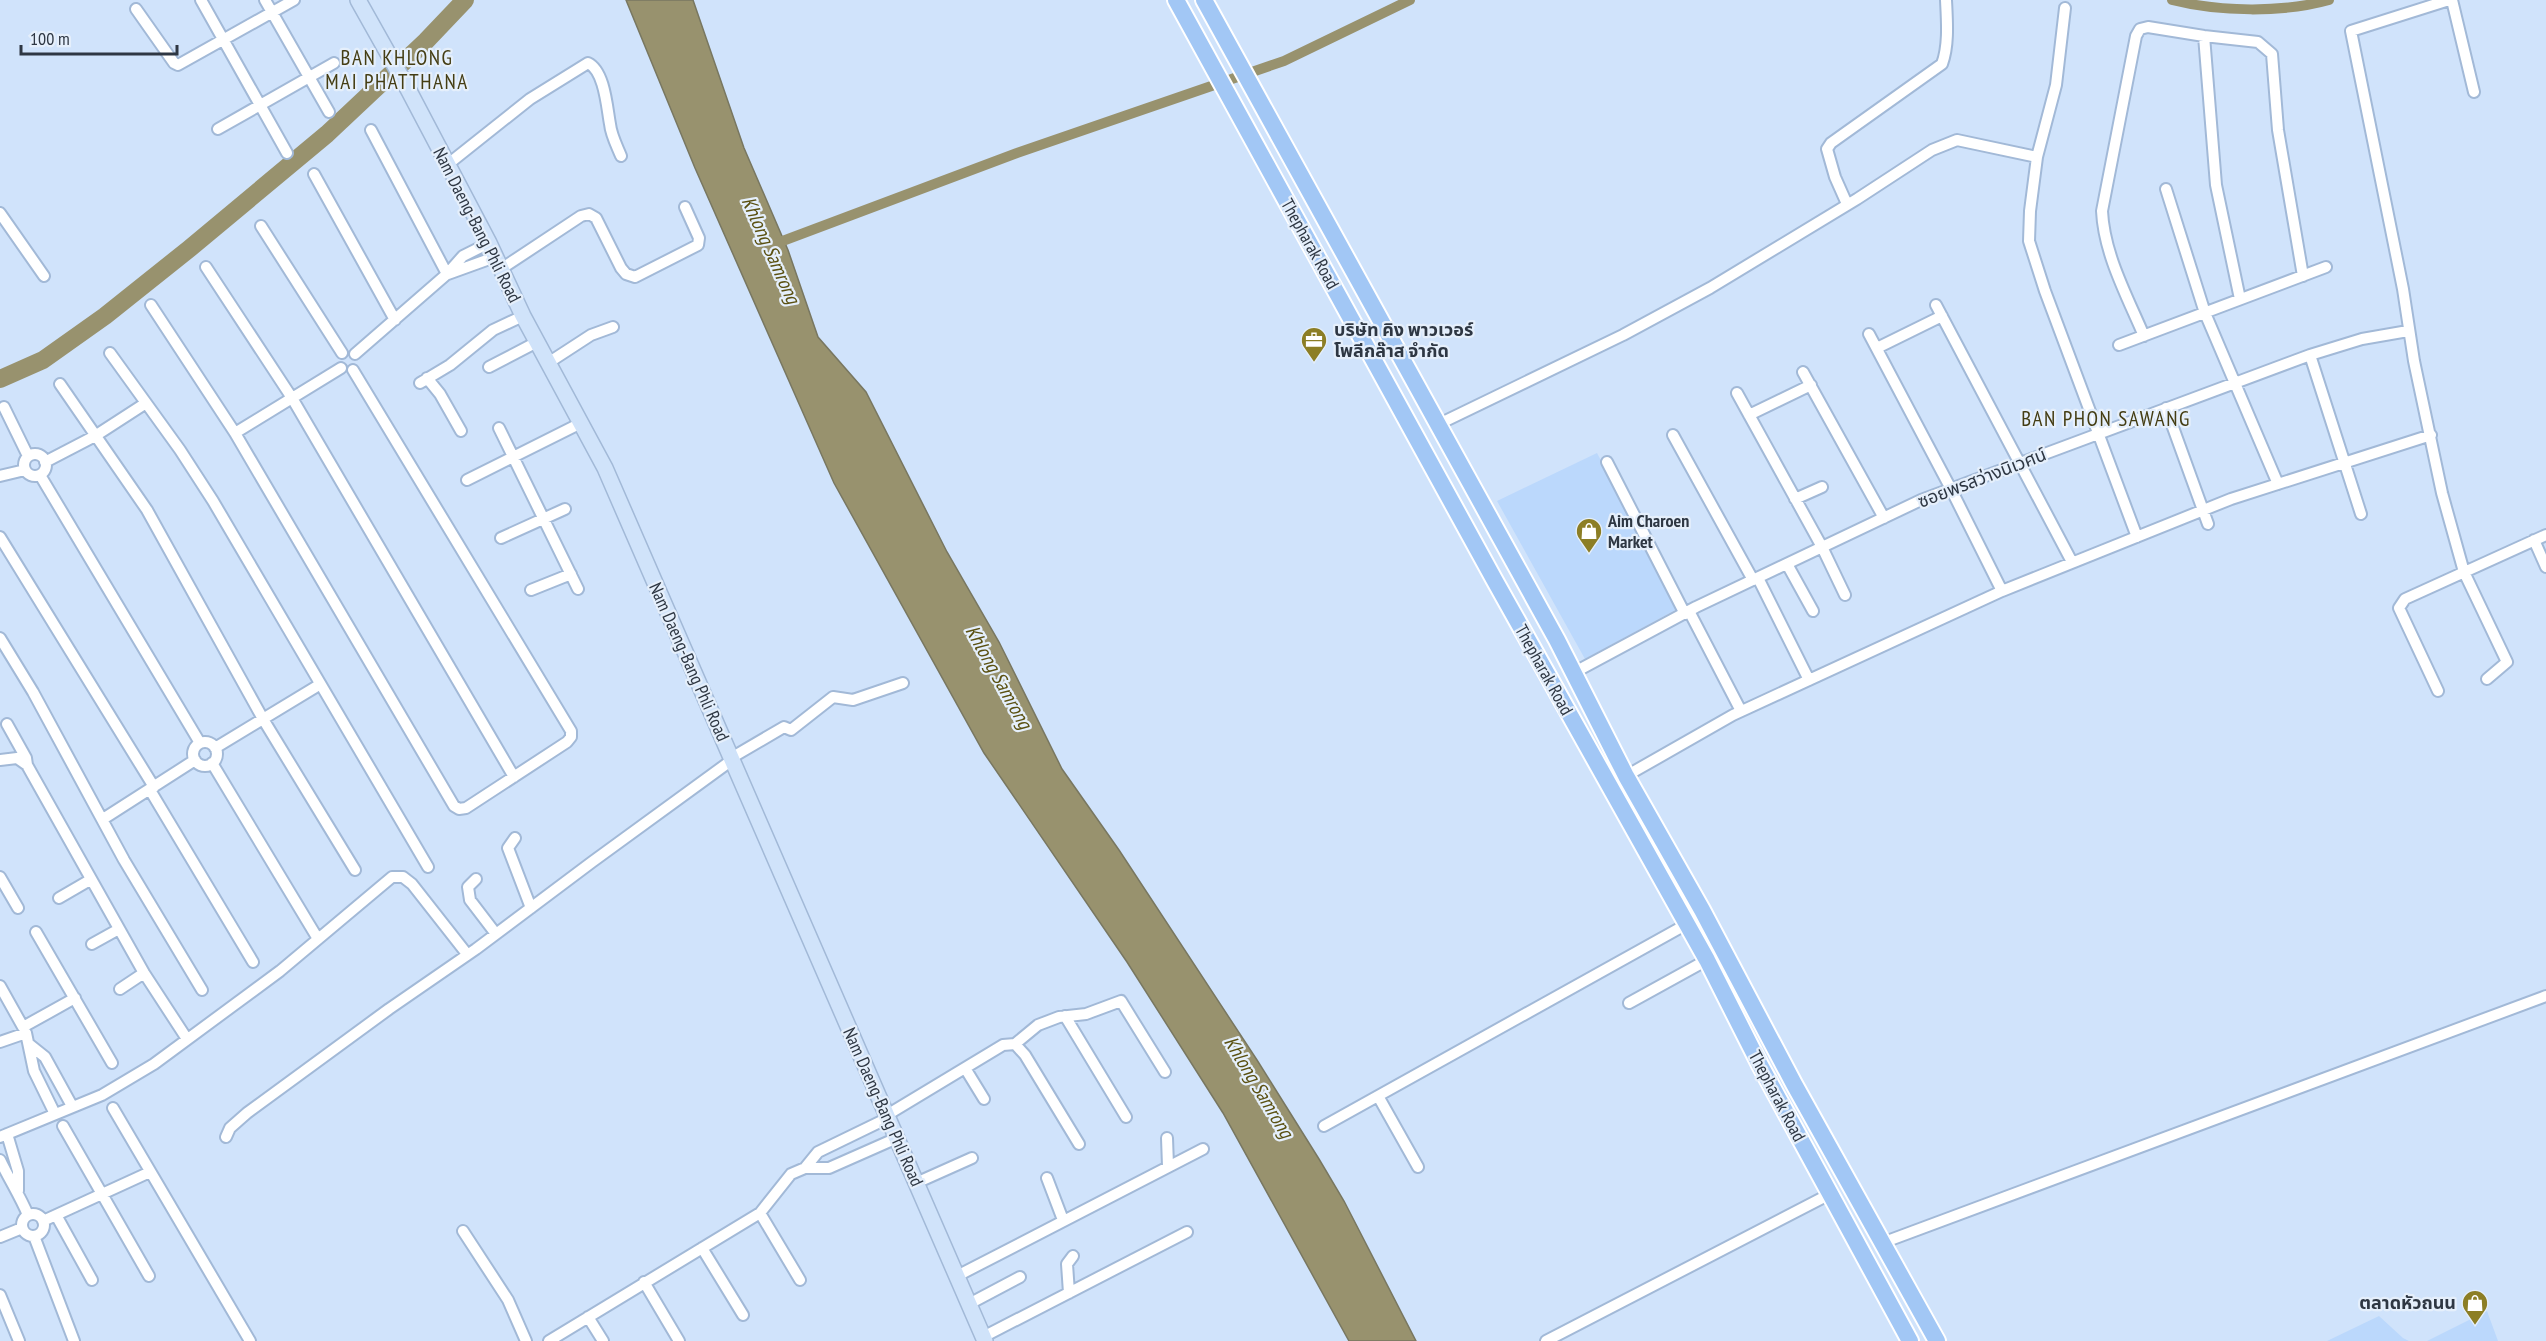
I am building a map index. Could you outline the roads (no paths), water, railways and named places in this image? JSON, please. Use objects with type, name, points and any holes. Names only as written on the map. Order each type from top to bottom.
[{"type":"main road","name":"Nam Daeng-Bang Phli Road","points":[[358,0],[408,89],[523,316],[608,474],[984,1339]]},
{"type":"main road","name":"Thepharak Road","points":[[1176,0],[1495,581],[1707,960],[1760,1065],[1910,1341]]},
{"type":"main road","name":"Thepharak Road","points":[[1204,0],[1575,672],[1626,776],[1702,910],[1794,1084],[1937,1341]]},
{"type":"street","points":[[201,0],[287,153]]},
{"type":"street","points":[[265,0],[329,112]]},
{"type":"street","points":[[136,9],[174,63],[178,65],[294,0]]},
{"type":"street","points":[[1847,204],[1835,177],[1827,148],[1942,64],[1945,57],[1946,0]]},
{"type":"street","points":[[2474,92],[2450,0],[2351,31],[2403,289],[2408,331],[2442,493],[2464,572],[2507,662],[2487,680]]},
{"type":"street","points":[[2065,8],[2056,85],[2037,157],[2030,211],[2029,241],[2045,291],[2137,537]]},
{"type":"street","points":[[2144,336],[2111,256],[2103,227],[2102,211],[2136,36],[2140,29],[2148,27],[2258,42],[2272,54],[2278,130],[2303,276]]},
{"type":"street","points":[[2204,36],[2216,185],[2240,299]]},
{"type":"street","points":[[218,129],[334,63]]},
{"type":"street","points":[[447,165],[530,99],[588,63],[594,67],[608,101],[609,123],[621,156]]},
{"type":"street","points":[[371,130],[447,274]]},
{"type":"street","points":[[1438,424],[1623,335],[1710,288],[1932,150],[1957,141],[2037,157]]},
{"type":"street","points":[[314,174],[394,320]]},
{"type":"street","points":[[2166,189],[2205,313],[2278,484]]},
{"type":"street","points":[[355,354],[447,274],[495,257],[581,216],[589,214],[596,218],[621,268],[626,274],[635,277],[698,245],[699,238],[685,207]]},
{"type":"street","points":[[2,220],[44,276]]},
{"type":"street","points":[[261,226],[342,353]]},
{"type":"street","points":[[206,267],[292,398],[514,777]]},
{"type":"street","points":[[2119,345],[2326,267]]},
{"type":"street","points":[[151,305],[235,433],[454,806],[459,809],[466,808],[567,742],[572,731],[353,370]]},
{"type":"street","points":[[1877,348],[1939,311],[2072,562]]},
{"type":"street","points":[[461,431],[440,394],[423,380],[450,365],[493,330],[523,316]]},
{"type":"street","points":[[548,363],[591,335],[613,327]]},
{"type":"street","name":"ซอยพรสว่างนิเวศน์","points":[[1575,672],[1756,579],[1951,489],[2310,354],[2362,339],[2408,331]]},
{"type":"street","points":[[1869,334],[2002,591]]},
{"type":"street","points":[[489,366],[537,342]]},
{"type":"street","points":[[347,351],[355,354],[358,362],[353,370],[348,371],[341,368],[338,359],[342,353],[347,351]]},
{"type":"street","points":[[110,354],[213,501],[428,867]]},
{"type":"street","points":[[2310,354],[2361,514]]},
{"type":"street","points":[[235,433],[341,368]]},
{"type":"street","points":[[1803,372],[1884,518]]},
{"type":"street","points":[[60,384],[147,510],[263,719],[355,870]]},
{"type":"street","points":[[1749,415],[1811,385]]},
{"type":"street","points":[[1737,393],[1822,547],[1845,595]]},
{"type":"street","points":[[45,462],[95,436],[146,403]]},
{"type":"street","points":[[4,407],[28,456]]},
{"type":"street","points":[[2166,408],[2208,524]]},
{"type":"street","points":[[467,480],[581,423]]},
{"type":"street","points":[[499,428],[578,589]]},
{"type":"street","points":[[1673,435],[1756,579],[1809,680]]},
{"type":"street","points":[[1626,776],[1741,711],[2002,591],[2204,509],[2431,435]]},
{"type":"street","points":[[38,455],[45,462],[45,468],[40,475],[30,476],[25,471],[23,464],[28,456],[38,455]]},
{"type":"street","points":[[1607,462],[1741,711]]},
{"type":"street","points":[[0,476],[25,471]]},
{"type":"street","points":[[40,475],[200,743]]},
{"type":"street","points":[[1795,499],[1822,486]]},
{"type":"street","points":[[501,538],[565,509]]},
{"type":"street","points":[[2438,691],[2399,608],[2405,599],[2546,535]]},
{"type":"street","points":[[0,537],[253,962]]},
{"type":"street","points":[[2534,540],[2546,567]]},
{"type":"street","points":[[1787,564],[1813,611]]},
{"type":"street","points":[[531,590],[571,574]]},
{"type":"street","points":[[0,638],[33,692],[124,860],[202,990]]},
{"type":"street","points":[[226,1137],[230,1128],[247,1113],[496,934],[732,759],[784,727],[791,730],[833,697],[853,700],[903,683]]},
{"type":"street","points":[[215,748],[319,685]]},
{"type":"street","points":[[7,724],[90,880],[144,973],[187,1039]]},
{"type":"street","points":[[200,743],[209,743],[215,748],[217,756],[212,764],[202,766],[195,760],[194,749],[200,743]]},
{"type":"street","points":[[0,760],[17,758],[27,765]]},
{"type":"street","points":[[103,819],[195,760]]},
{"type":"street","points":[[212,764],[318,939]]},
{"type":"street","points":[[515,838],[508,848],[510,857],[531,908]]},
{"type":"street","points":[[0,877],[18,908]]},
{"type":"street","points":[[18,1191],[18,1171],[3,1135],[127,1082],[249,995],[392,877],[403,877],[412,884],[467,954]]},
{"type":"street","points":[[476,879],[468,887],[470,900],[496,934]]},
{"type":"street","points":[[59,898],[90,880]]},
{"type":"street","points":[[1324,1126],[1686,924]]},
{"type":"street","points":[[92,944],[119,929]]},
{"type":"street","points":[[36,932],[112,1063]]},
{"type":"street","points":[[1629,1003],[1707,960]]},
{"type":"street","points":[[120,988],[144,973]]},
{"type":"street","points":[[0,986],[25,1030],[34,1071],[55,1114]]},
{"type":"street","points":[[1882,1243],[2546,996]]},
{"type":"street","points":[[0,1042],[25,1030],[75,998]]},
{"type":"street","points":[[805,1168],[818,1152],[887,1116],[1003,1045],[1015,1044],[1038,1024],[1086,1014],[1121,1001],[1165,1072]]},
{"type":"street","points":[[1065,1017],[1126,1118]]},
{"type":"street","points":[[1015,1044],[1025,1055],[1079,1144]]},
{"type":"street","points":[[30,1045],[45,1057],[72,1106]]},
{"type":"street","points":[[965,1068],[984,1099]]},
{"type":"street","points":[[1378,1096],[1418,1167]]},
{"type":"street","points":[[114,1108],[250,1341]]},
{"type":"street","points":[[63,1126],[149,1276]]},
{"type":"street","points":[[549,1341],[760,1213],[791,1174],[805,1168],[829,1168],[897,1138]]},
{"type":"street","points":[[1167,1138],[1168,1166]]},
{"type":"street","points":[[957,1276],[1203,1149]]},
{"type":"street","points":[[916,1183],[972,1158]]},
{"type":"street","points":[[0,1160],[8,1178],[18,1191],[28,1215]]},
{"type":"street","points":[[43,1221],[150,1172]]},
{"type":"street","points":[[1047,1179],[1063,1220]]},
{"type":"street","points":[[1546,1341],[1830,1194]]},
{"type":"street","points":[[760,1213],[800,1280]]},
{"type":"street","points":[[28,1215],[37,1215],[43,1221]]},
{"type":"street","points":[[28,1215],[23,1221],[22,1228],[29,1236],[41,1233],[43,1221]]},
{"type":"street","points":[[56,1215],[93,1280]]},
{"type":"street","points":[[0,1237],[22,1228]]},
{"type":"street","points":[[463,1231],[508,1300],[526,1341]]},
{"type":"street","points":[[984,1339],[1187,1232]]},
{"type":"street","points":[[34,1236],[74,1341]]},
{"type":"street","points":[[702,1248],[744,1315]]},
{"type":"street","points":[[1069,1293],[1067,1264],[1074,1256]]},
{"type":"street","points":[[969,1304],[1020,1277]]},
{"type":"street","points":[[644,1282],[679,1341]]},
{"type":"street","points":[[0,1295],[19,1341]]},
{"type":"street","points":[[588,1317],[603,1341]]},
{"type":"water","name":"Khlong Samrong","points":[[626,0],[693,0],[744,148],[788,250],[818,337],[866,392],[947,552],[999,642],[1062,769],[1119,850],[1319,1159],[1344,1201],[1416,1341],[1349,1341],[1223,1113],[1127,962],[984,753],[834,483],[695,168]]},
{"type":"waterway","points":[[0,379],[43,360],[105,316],[189,249],[327,134],[426,41],[465,0]]},
{"type":"waterway","name":"Khlong Samrong","points":[[772,245],[1017,153],[1284,61],[1410,0]]},
{"type":"waterway","points":[[2172,0],[2230,9],[2272,9],[2329,0]]},
{"type":"place","name":"บริษัท คิง พาวเวอร์ โพลีกล๊าส จำกัด","points":[[1314,363]]},
{"type":"place","name":"Aim Charoen Market","points":[[1589,554]]},
{"type":"place","name":"ตลาดหัวถนน","points":[[2475,1326]]},
{"type":"district","name":"BAN KHLONG MAI PHATTHANA","points":[[397,70]]},
{"type":"district","name":"BAN PHON SAWANG","points":[[2106,419]]}]
